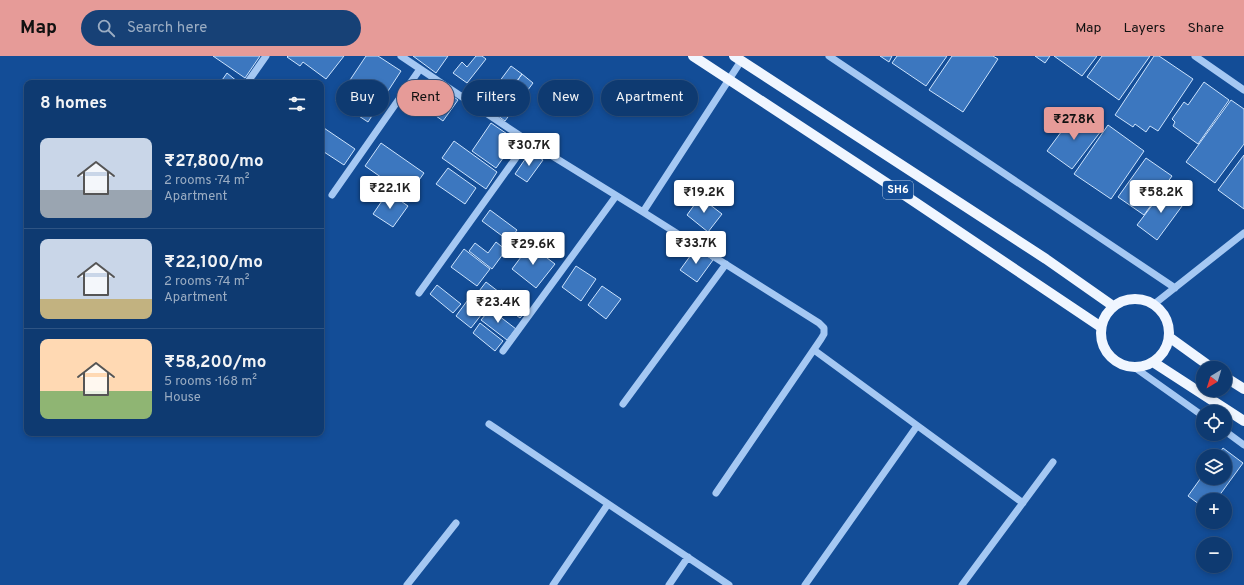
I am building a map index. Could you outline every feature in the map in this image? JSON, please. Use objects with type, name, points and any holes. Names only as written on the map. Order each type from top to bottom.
[{"type":"main road","name":"SH6","points":[[693,56],[892,186],[1101,327]]},
{"type":"main road","name":"SH6","points":[[737,58],[1114,306]]},
{"type":"main road","points":[[1127,299],[1141,300],[1153,305],[1162,314],[1168,325],[1169,337],[1161,356],[1144,366],[1134,367],[1122,364],[1111,357],[1104,347],[1101,327],[1107,312],[1114,306],[1127,299]]},
{"type":"main road","points":[[1169,337],[1202,361]]},
{"type":"main road","points":[[1153,362],[1244,421]]},
{"type":"main road","points":[[1232,381],[1244,389]]},
{"type":"street","points":[[249,80],[266,56]]},
{"type":"street","points":[[401,56],[528,141],[726,264],[819,323],[824,328],[824,334],[814,350],[716,493]]},
{"type":"street","points":[[829,56],[1175,288]]},
{"type":"street","points":[[1195,56],[1244,90]]},
{"type":"street","points":[[643,212],[728,79],[737,58]]},
{"type":"street","points":[[332,195],[420,69]]},
{"type":"street","points":[[419,293],[528,141]]},
{"type":"street","points":[[503,351],[616,196]]},
{"type":"street","points":[[1153,305],[1244,233]]},
{"type":"street","points":[[623,404],[726,264]]},
{"type":"street","points":[[814,350],[1023,503]]},
{"type":"street","points":[[1134,367],[1196,411]]},
{"type":"street","points":[[488,424],[729,585]]},
{"type":"street","points":[[805,585],[917,426]]},
{"type":"street","points":[[1232,436],[1244,445]]},
{"type":"street","points":[[962,585],[1053,462]]},
{"type":"street","points":[[553,585],[608,504]]},
{"type":"street","points":[[407,585],[456,523]]},
{"type":"street","points":[[669,585],[688,557]]},
{"type":"building","points":[[213,56],[260,56],[245,78]]},
{"type":"building","points":[[344,56],[326,79],[303,62],[300,66],[287,57]]},
{"type":"building","points":[[366,56],[378,56],[401,71],[389,90],[389,80],[350,80]]},
{"type":"building","points":[[413,56],[448,56],[436,73]]},
{"type":"building","points":[[476,56],[482,56],[486,59],[469,80],[463,80],[453,73],[462,62],[467,67]]},
{"type":"building","points":[[880,56],[892,56],[889,62]]},
{"type":"building","points":[[897,56],[947,56],[926,86],[892,63]]},
{"type":"building","points":[[952,56],[993,56],[998,59],[963,112],[929,90]]},
{"type":"building","points":[[1035,56],[1050,56],[1045,63]]},
{"type":"building","points":[[1054,56],[1097,56],[1082,76]]},
{"type":"building","points":[[1102,56],[1150,56],[1119,100],[1087,77]]},
{"type":"building","points":[[1154,56],[1159,56],[1193,79],[1158,131],[1150,126],[1146,132],[1135,124],[1133,127],[1115,115]]},
{"type":"building","points":[[511,66],[522,74],[518,80],[500,80]]},
{"type":"building","points":[[227,73],[236,80],[222,80]]},
{"type":"building","points":[[522,74],[529,80],[518,80]]},
{"type":"building","points":[[1204,82],[1229,100],[1198,144],[1173,126],[1175,122],[1172,119],[1184,102],[1188,105]]},
{"type":"building","points":[[454,97],[458,100],[454,106]]},
{"type":"building","points":[[1231,100],[1244,109],[1244,144],[1215,183],[1186,162]]},
{"type":"building","points":[[1076,112],[1101,131],[1072,169],[1047,151]]},
{"type":"building","points":[[359,116],[372,116],[368,122]]},
{"type":"building","points":[[436,116],[447,116],[443,121]]},
{"type":"building","points":[[498,116],[509,116],[505,121]]},
{"type":"building","points":[[491,123],[516,140],[496,168],[472,151]]},
{"type":"building","points":[[1108,125],[1144,151],[1111,199],[1074,174]]},
{"type":"building","points":[[324,128],[355,149],[344,165],[324,152]]},
{"type":"building","points":[[454,141],[497,172],[486,189],[442,158]]},
{"type":"building","points":[[381,143],[424,173],[408,196],[365,166]]},
{"type":"building","points":[[530,152],[543,160],[527,182],[515,174]]},
{"type":"building","points":[[1244,155],[1244,209],[1218,190]]},
{"type":"building","points":[[1146,158],[1172,176],[1144,215],[1118,197]]},
{"type":"building","points":[[448,168],[476,188],[465,204],[436,184]]},
{"type":"building","points":[[1166,187],[1185,202],[1157,240],[1137,225]]},
{"type":"building","points":[[388,192],[408,206],[393,227],[373,214]]},
{"type":"building","points":[[700,197],[722,214],[708,232],[687,215]]},
{"type":"building","points":[[490,210],[517,230],[509,241],[482,221]]},
{"type":"building","points":[[496,242],[506,250],[492,269],[469,251],[475,243],[488,253]]},
{"type":"building","points":[[530,245],[555,264],[536,288],[512,269]]},
{"type":"building","points":[[696,248],[713,260],[697,282],[680,270]]},
{"type":"building","points":[[464,249],[490,269],[477,286],[451,267]]},
{"type":"building","points":[[576,266],[596,279],[581,301],[562,287]]},
{"type":"building","points":[[486,282],[499,292],[471,328],[456,316],[470,297],[473,299]]},
{"type":"building","points":[[437,285],[461,304],[453,313],[430,294]]},
{"type":"building","points":[[602,286],[621,299],[606,319],[588,305]]},
{"type":"building","points":[[501,290],[527,310],[520,318],[509,310],[506,314],[491,303]]},
{"type":"building","points":[[490,309],[516,329],[507,340],[481,320]]},
{"type":"building","points":[[480,323],[503,341],[495,351],[473,333]]},
{"type":"building","points":[[1232,455],[1243,463],[1232,478]]},
{"type":"building","points":[[1196,485],[1227,485],[1221,493],[1196,493],[1196,502],[1188,496]]}]
